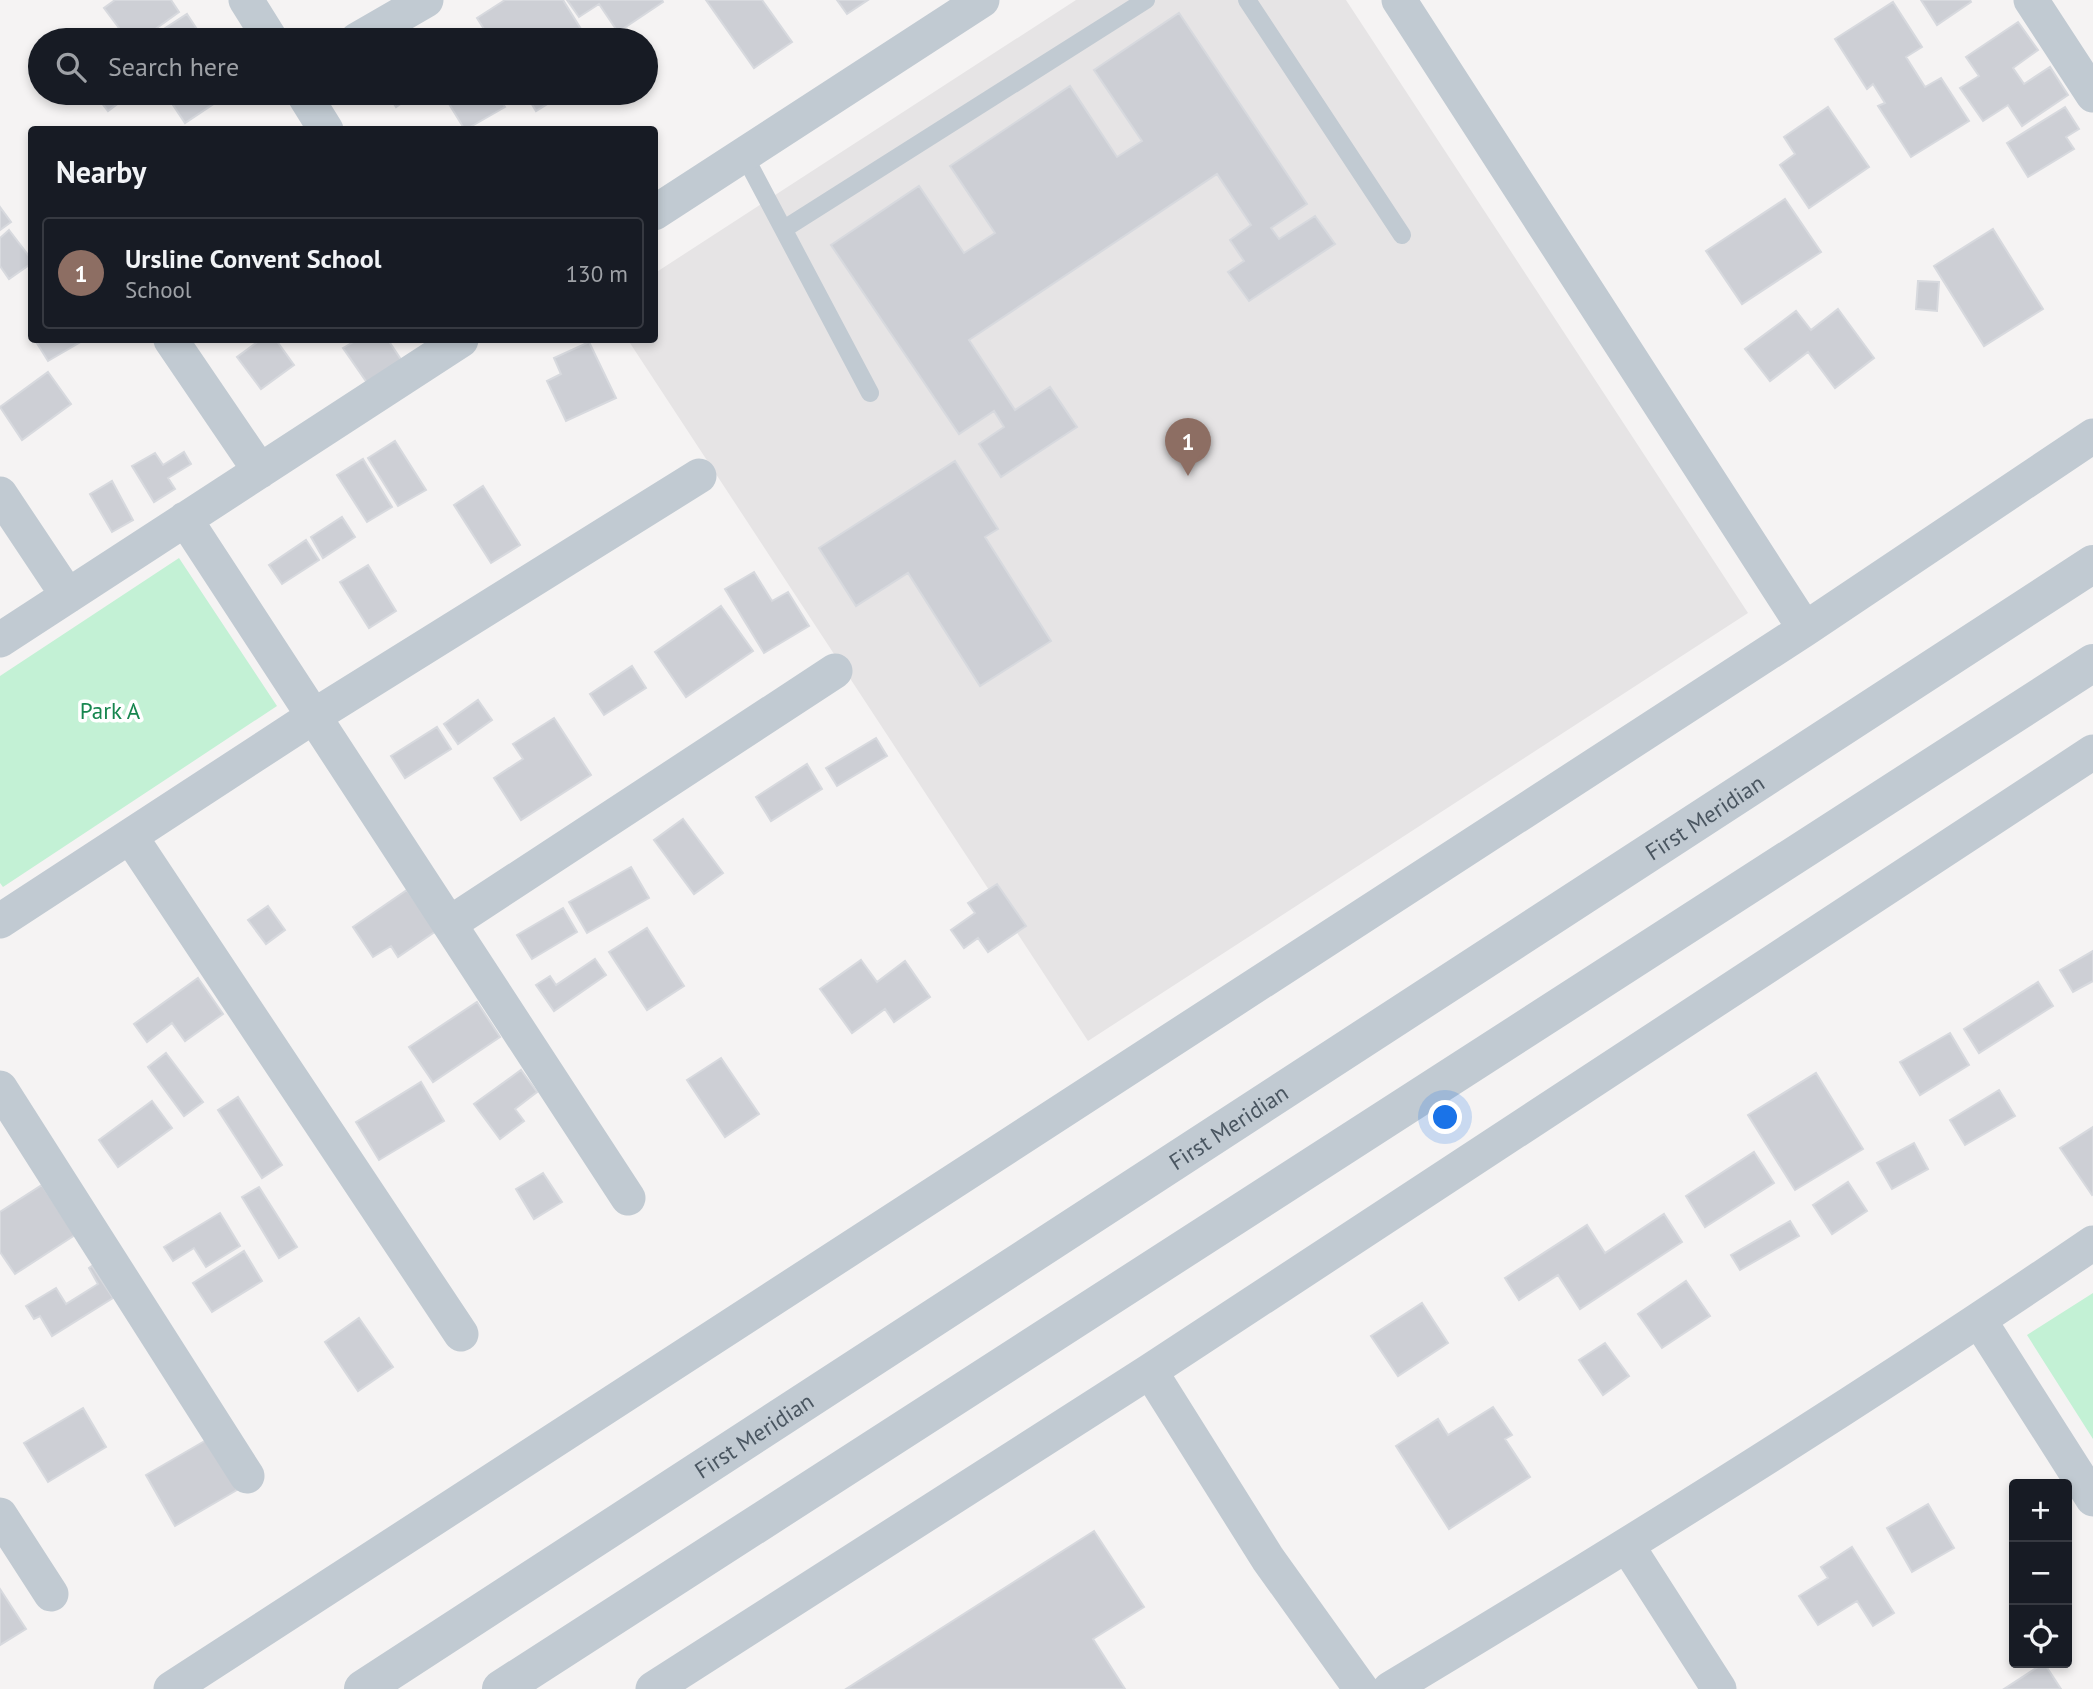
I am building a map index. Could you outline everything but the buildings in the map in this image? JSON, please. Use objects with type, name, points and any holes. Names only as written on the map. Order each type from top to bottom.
[{"type":"street","points":[[246,0],[264,28]]},
{"type":"street","points":[[378,28],[426,0]]},
{"type":"street","points":[[658,210],[982,0]]},
{"type":"street","points":[[1399,0],[1805,629]]},
{"type":"street","points":[[2031,0],[2093,95]]},
{"type":"street","points":[[310,105],[324,126]]},
{"type":"street","points":[[173,343],[260,471]]},
{"type":"street","points":[[0,640],[453,343]]},
{"type":"street","points":[[171,1689],[1805,629],[2093,436]]},
{"type":"street","points":[[0,921],[314,716],[699,476]]},
{"type":"street","points":[[0,494],[68,596]]},
{"type":"street","points":[[185,519],[628,1198]]},
{"type":"street","name":"First Meridian","points":[[363,1689],[2093,564]]},
{"type":"street","points":[[501,1689],[2093,663]]},
{"type":"street","points":[[449,924],[835,671]]},
{"type":"street","points":[[653,1689],[1150,1371],[2093,752]]},
{"type":"street","points":[[130,836],[461,1334]]},
{"type":"street","points":[[0,1088],[247,1476]]},
{"type":"street","points":[[1390,1689],[1628,1547],[2093,1243]]},
{"type":"street","points":[[1979,1320],[2093,1499]]},
{"type":"street","points":[[1150,1371],[1268,1559],[1361,1689]]},
{"type":"street","points":[[0,1515],[51,1594]]},
{"type":"street","points":[[1628,1547],[1719,1689]]},
{"type":"lane","points":[[784,229],[1146,0]]},
{"type":"lane","points":[[1247,0],[1402,234]]},
{"type":"lane","points":[[744,155],[870,393]]},
{"type":"shaded area","points":[[1076,0],[1346,0],[1748,613],[1088,1041],[630,343],[658,343],[658,271]]},
{"type":"green space","name":"Park A","points":[[179,558],[277,706],[3,887],[0,883],[0,676]]},
{"type":"green space","points":[[2093,1293],[2093,1439],[2027,1335]]},
{"type":"place","name":"Ursline Convent School","points":[[1188,476]]}]
